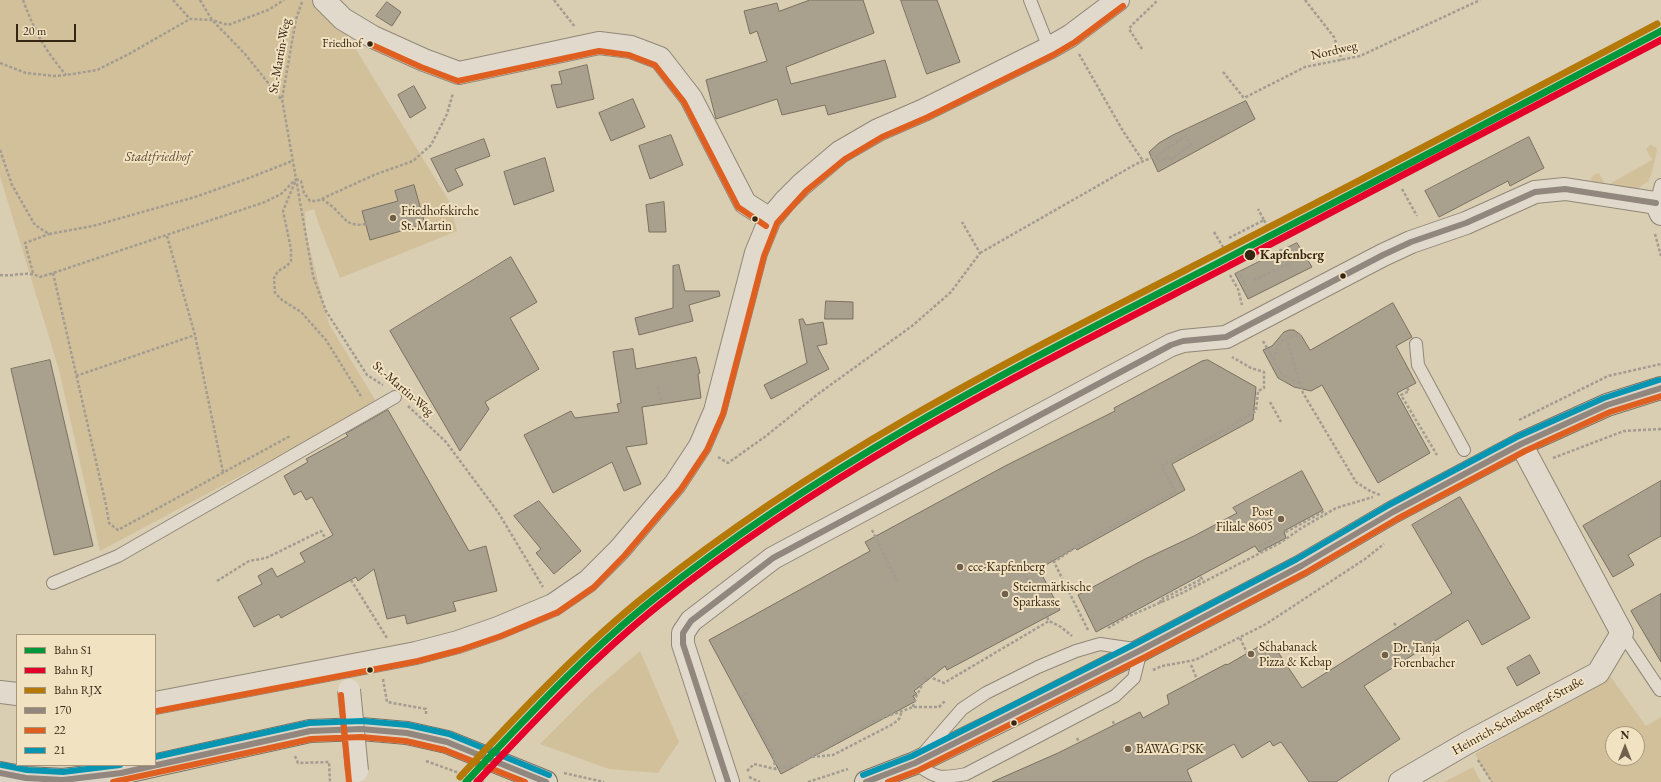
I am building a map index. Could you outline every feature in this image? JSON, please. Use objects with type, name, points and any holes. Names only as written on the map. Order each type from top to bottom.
[{"type":"main road","points":[[866,782],[915,763],[1004,720],[1141,650],[1301,566],[1393,512],[1521,444],[1607,405],[1658,390]]},
{"type":"main road","points":[[156,765],[310,731],[361,729],[407,733],[447,742],[546,782]]},
{"type":"main road","points":[[0,774],[26,778],[63,780],[121,773],[152,766]]},
{"type":"street","points":[[324,0],[344,19],[373,37],[424,60],[459,73],[599,43],[631,47],[660,58],[691,98],[745,203],[770,219]]},
{"type":"street","points":[[156,703],[416,653],[458,642],[498,628],[553,605],[588,581],[619,550],[675,484],[700,446],[715,411],[756,253],[770,219],[785,201],[801,185],[840,152],[878,130],[924,110],[1049,48],[1070,36],[1118,0]]},
{"type":"street","points":[[736,778],[683,644],[683,633],[690,621],[773,558],[1172,345],[1183,341],[1226,337],[1411,242],[1466,224],[1535,192],[1565,189],[1658,207]]},
{"type":"street","points":[[1521,444],[1622,633]]},
{"type":"street","name":"Heinrich-Scheibengraf-Straße","points":[[1400,782],[1467,743],[1598,673],[1622,633]]},
{"type":"street","points":[[346,666],[357,776]]},
{"type":"street","points":[[0,692],[16,694]]},
{"type":"lane","points":[[1030,0],[1049,48]]},
{"type":"lane","points":[[1416,344],[1418,366],[1464,450]]},
{"type":"lane","points":[[53,583],[118,556],[395,397]]},
{"type":"lane","points":[[1622,633],[1660,690],[1661,689]]},
{"type":"lane","points":[[1100,644],[1141,650],[1134,678],[1116,696],[966,774],[948,778],[932,776],[915,763],[962,708],[986,693],[1038,667],[1100,644]]},
{"type":"path","points":[[23,0],[33,27],[49,55],[67,75]]},
{"type":"path","points":[[173,0],[190,19]]},
{"type":"path","points":[[200,0],[212,20],[245,54],[282,99]]},
{"type":"path","points":[[0,63],[26,73],[67,75],[97,70],[190,19],[212,20],[228,25],[268,10],[284,0]]},
{"type":"path","name":"St.-Martin-Weg","points":[[303,0],[296,19],[282,99],[313,276],[326,311],[367,374],[384,385],[395,397],[403,401],[446,442],[498,512],[553,605]]},
{"type":"path","points":[[554,0],[575,27],[599,43]]},
{"type":"path","points":[[1142,49],[1129,29],[1158,0]]},
{"type":"path","points":[[1305,0],[1334,37],[1342,60]]},
{"type":"path","name":"Nordweg","points":[[1223,72],[1244,98],[1305,67],[1360,56],[1480,0]]},
{"type":"path","points":[[1070,36],[1104,98],[1143,161]]},
{"type":"path","points":[[296,180],[301,181],[304,193],[310,201],[317,201],[413,161],[431,145],[447,114],[459,73]]},
{"type":"path","points":[[700,446],[728,463],[766,436],[818,394],[912,326],[951,292],[980,253],[1143,161],[1156,156],[1186,136],[1191,145],[1170,160],[1168,157],[1160,162],[1156,156]]},
{"type":"path","points":[[0,150],[12,185],[35,225],[49,234]]},
{"type":"path","points":[[33,273],[25,243],[49,234],[93,226],[195,197],[292,161]]},
{"type":"path","points":[[0,275],[9,276],[33,273],[40,277],[53,273],[265,202],[281,194],[296,180]]},
{"type":"path","points":[[296,180],[283,211],[291,249],[291,261],[287,266],[278,271],[274,278],[275,293],[282,300],[301,312],[326,340],[362,398],[367,395]]},
{"type":"path","points":[[1402,189],[1416,216]]},
{"type":"path","points":[[322,199],[335,209],[346,222],[352,225],[366,224]]},
{"type":"path","points":[[1658,207],[1661,256]]},
{"type":"path","points":[[1258,209],[1269,230]]},
{"type":"path","points":[[1229,238],[1264,220]]},
{"type":"path","points":[[962,222],[980,253]]},
{"type":"path","points":[[1214,232],[1226,252]]},
{"type":"path","points":[[167,236],[195,335],[223,472]]},
{"type":"path","points":[[1254,280],[1289,266],[1280,249]]},
{"type":"path","points":[[1238,271],[1246,285]]},
{"type":"path","points":[[53,273],[109,523],[118,530],[292,435]]},
{"type":"path","points":[[1230,276],[1238,289],[1242,307]]},
{"type":"path","points":[[76,376],[195,335]]},
{"type":"path","points":[[1274,360],[1276,349],[1284,340],[1289,337],[1301,335]]},
{"type":"path","points":[[1261,336],[1283,376],[1300,383]]},
{"type":"path","points":[[1086,634],[1089,629],[1054,562],[1080,545],[1175,492],[1162,466],[1256,411],[1258,391],[1264,388],[1264,372],[1251,368],[1219,350],[1218,338]]},
{"type":"path","points":[[1288,343],[1303,393],[1356,482],[1370,491],[1380,495]]},
{"type":"path","points":[[378,388],[384,385]]},
{"type":"path","points":[[658,387],[661,402]]},
{"type":"path","points":[[1407,388],[1409,391],[1401,395],[1436,455]]},
{"type":"path","points":[[1270,402],[1281,422]]},
{"type":"path","points":[[1125,618],[1161,603],[1280,543],[1300,529],[1336,508],[1366,500]]},
{"type":"path","points":[[1263,551],[1260,546],[1275,536],[1323,512],[1326,515]]},
{"type":"path","points":[[217,581],[249,561],[266,558],[321,531],[326,539]]},
{"type":"path","points":[[874,534],[897,581]]},
{"type":"path","points":[[1195,660],[1266,624],[1365,559],[1380,547]]},
{"type":"path","points":[[1024,573],[1049,621],[1062,627],[1076,640]]},
{"type":"path","points":[[1161,603],[1160,600],[1202,579],[1200,575]]},
{"type":"path","points":[[351,580],[387,638]]},
{"type":"path","points":[[914,706],[915,700],[926,677],[930,677],[944,683],[1049,621]]},
{"type":"path","points":[[1394,623],[1397,627]]},
{"type":"path","points":[[1240,638],[1247,653]]},
{"type":"path","points":[[1191,665],[1197,679]]},
{"type":"path","points":[[1323,668],[1326,672]]},
{"type":"path","points":[[382,674],[387,702],[426,708],[426,716]]},
{"type":"path","points":[[748,693],[742,696],[774,756],[776,769]]},
{"type":"path","points":[[736,778],[754,764],[765,765],[776,769],[797,765],[869,723],[914,706],[938,707]]},
{"type":"path","points":[[812,757],[833,755],[892,724],[899,719],[902,711]]},
{"type":"path","points":[[1113,721],[1114,725]]},
{"type":"path","points":[[1077,738],[1079,742]]},
{"type":"path","points":[[287,756],[300,753]]},
{"type":"path","points":[[295,754],[298,763],[329,762],[330,782]]},
{"type":"path","points":[[426,760],[484,782]]},
{"type":"green space","name":"Stadtfriedhof","points":[[0,0],[313,0],[321,11],[347,35],[449,201],[457,231],[340,278],[314,209],[305,212],[306,234],[329,324],[377,403],[100,551],[59,370],[0,176]]},
{"type":"green space","points":[[1650,145],[1656,147],[1657,151],[1651,175],[1648,181],[1636,190],[1593,185],[1591,178],[1594,175],[1599,173],[1606,186],[1652,160],[1646,149]]},
{"type":"green space","points":[[640,651],[679,742],[658,773],[609,769],[540,744],[590,694]]},
{"type":"green space","points":[[1610,676],[1646,726],[1661,717],[1661,782],[1491,782],[1475,754]]},
{"type":"green space","points":[[1473,767],[1481,782],[1444,782]]},
{"type":"building","points":[[810,0],[863,0],[874,33],[786,67],[791,84],[885,60],[896,97],[828,115],[825,105],[782,115],[777,99],[716,119],[706,80],[767,61],[757,31],[750,34],[744,11],[777,3],[779,11]]},
{"type":"building","points":[[901,0],[937,0],[960,62],[927,74]]},
{"type":"building","points":[[387,2],[401,12],[392,26],[376,16]]},
{"type":"building","points":[[587,65],[594,99],[557,108],[551,85],[562,84],[559,72]]},
{"type":"building","points":[[414,86],[426,108],[410,118],[398,95]]},
{"type":"building","points":[[633,99],[645,127],[611,141],[599,113]]},
{"type":"building","points":[[1246,101],[1255,119],[1158,172],[1149,152],[1159,143]]},
{"type":"building","points":[[671,135],[683,165],[650,179],[639,146]]},
{"type":"building","points":[[1529,137],[1544,168],[1510,186],[1508,181],[1439,217],[1425,191]]},
{"type":"building","points":[[484,139],[490,156],[455,169],[463,185],[448,192],[431,159]]},
{"type":"building","points":[[545,158],[554,191],[514,205],[504,172]]},
{"type":"building","name":"Friedhofskirche St. Martin","points":[[414,185],[425,224],[370,240],[362,211],[398,201],[395,191]]},
{"type":"building","points":[[664,202],[666,232],[649,232],[646,205]]},
{"type":"building","points":[[1297,243],[1312,267],[1248,299],[1235,274]]},
{"type":"building","points":[[511,257],[537,302],[510,318],[539,369],[485,402],[489,409],[460,451],[390,331]]},
{"type":"building","points":[[679,265],[685,291],[719,291],[720,296],[689,305],[693,321],[639,335],[635,318],[673,308],[673,266]]},
{"type":"building","points":[[826,301],[853,302],[853,319],[825,319]]},
{"type":"building","points":[[1393,303],[1412,337],[1396,346],[1416,383],[1397,393],[1430,453],[1378,483],[1322,385],[1311,391],[1294,387],[1278,378],[1263,350],[1272,346],[1284,332],[1294,330],[1301,335],[1310,350]]},
{"type":"building","points":[[803,319],[806,325],[823,322],[827,344],[817,346],[829,369],[771,399],[764,385],[807,363],[799,320]]},
{"type":"building","points":[[633,349],[636,369],[696,357],[700,373],[698,374],[701,398],[642,407],[647,444],[626,447],[641,484],[624,491],[612,462],[553,493],[524,435],[571,411],[575,418],[619,412],[617,404],[621,403],[613,352]]},
{"type":"building","points":[[50,360],[93,546],[54,555],[11,369]]},
{"type":"building","name":"ece-Kapfenberg","points":[[1208,360],[1256,387],[1253,420],[1172,464],[1185,490],[1077,550],[1075,548],[1039,569],[1060,610],[947,670],[945,666],[914,691],[917,694],[913,696],[916,701],[781,774],[709,640],[870,551],[865,542],[1005,466],[1115,411],[1114,408],[1202,361]]},
{"type":"building","points":[[388,410],[469,551],[486,546],[497,591],[453,602],[456,611],[407,624],[405,615],[387,619],[374,569],[358,581],[356,577],[281,618],[279,614],[254,627],[238,597],[262,584],[258,576],[272,568],[277,577],[305,562],[300,553],[333,535],[312,497],[306,500],[301,491],[294,495],[284,476],[308,462],[306,459],[348,436],[346,434]]},
{"type":"building","points":[[1302,471],[1323,510],[1284,531],[1286,538],[1259,552],[1255,546],[1096,632],[1078,595],[1145,559],[1194,536],[1237,513],[1233,508]]},
{"type":"building","points":[[1661,481],[1661,536],[1628,555],[1634,565],[1613,577],[1583,526]]},
{"type":"building","points":[[1460,497],[1530,618],[1482,645],[1468,620],[1364,686],[1400,739],[1336,782],[1309,782],[1281,742],[1273,746],[1270,741],[1242,758],[1234,744],[1187,770],[1192,782],[992,782],[1058,753],[1140,712],[1143,718],[1169,704],[1167,695],[1226,664],[1227,665],[1270,640],[1302,688],[1452,593],[1412,525]]},
{"type":"building","points":[[539,501],[581,551],[554,574],[536,553],[541,549],[514,516]]},
{"type":"building","points":[[1661,594],[1661,662],[1631,611]]},
{"type":"building","points":[[1530,655],[1540,673],[1517,686],[1507,668]]},
{"type":"rail line","name":"RJX","points":[[460,777],[505,728],[575,658],[624,613],[715,543],[781,497],[850,453],[991,372],[1062,334],[1376,172],[1657,24]]},
{"type":"rail line","name":"S1","points":[[466,782],[557,687],[605,641],[655,598],[720,549],[855,459],[925,418],[1067,341],[1381,179],[1661,31]]},
{"type":"rail line","name":"RJ","points":[[477,782],[588,668],[635,625],[725,555],[792,508],[932,423],[1004,383],[1661,40]]},
{"type":"transit line","name":"22","points":[[157,711],[418,661],[460,650],[501,636],[558,612],[594,587],[625,555],[681,489],[707,450],[723,414],[764,256],[777,223],[806,191],[845,159],[882,137],[928,117],[1053,55],[1075,42],[1123,6]]},
{"type":"transit line","name":"22","points":[[370,44],[421,67],[458,81],[599,51],[629,55],[655,65],[684,102],[738,207],[766,226]]},
{"type":"transit line","name":"170","points":[[728,782],[683,644],[683,633],[691,621],[773,558],[1171,345],[1183,341],[1226,337],[1383,255],[1411,242],[1466,223],[1535,192],[1565,189],[1656,203]]},
{"type":"transit line","name":"21","points":[[863,775],[912,756],[1137,643],[1297,559],[1389,505],[1517,437],[1604,398],[1659,380]]},
{"type":"transit line","name":"170","points":[[866,782],[915,763],[1141,650],[1301,566],[1393,512],[1521,444],[1607,405],[1661,388]]},
{"type":"transit line","name":"22","points":[[888,782],[919,770],[1145,657],[1305,573],[1397,519],[1525,451],[1610,412],[1661,396]]},
{"type":"transit line","name":"22","points":[[341,695],[349,782]]},
{"type":"transit line","name":"21","points":[[156,757],[309,723],[362,721],[408,725],[449,734],[549,775]]},
{"type":"transit line","name":"170","points":[[156,765],[310,731],[361,729],[407,733],[447,742],[546,782]]},
{"type":"transit line","name":"22","points":[[113,782],[311,739],[361,737],[406,741],[445,750],[525,782]]},
{"type":"transit line","name":"21","points":[[2,765],[27,770],[63,772],[112,766]]},
{"type":"transit line","name":"170","points":[[0,773],[26,778],[63,780],[121,773],[152,766]]},
{"type":"place","name":"Friedhof","points":[[370,44]]},
{"type":"place","name":"Friedhofskirche St. Martin","points":[[393,218]]},
{"type":"place","name":"Kapfenberg","points":[[1250,255]]},
{"type":"place","name":"Post Filiale 8605","points":[[1281,519]]},
{"type":"place","name":"ece-Kapfenberg","points":[[960,567]]},
{"type":"place","name":"Steiermärkische Sparkasse","points":[[1005,594]]},
{"type":"place","name":"Schabanack Pizza & Kebap","points":[[1251,654]]},
{"type":"place","name":"Dr. Tanja Forenbacher","points":[[1385,655]]},
{"type":"place","name":"BAWAG PSK","points":[[1128,749]]}]
